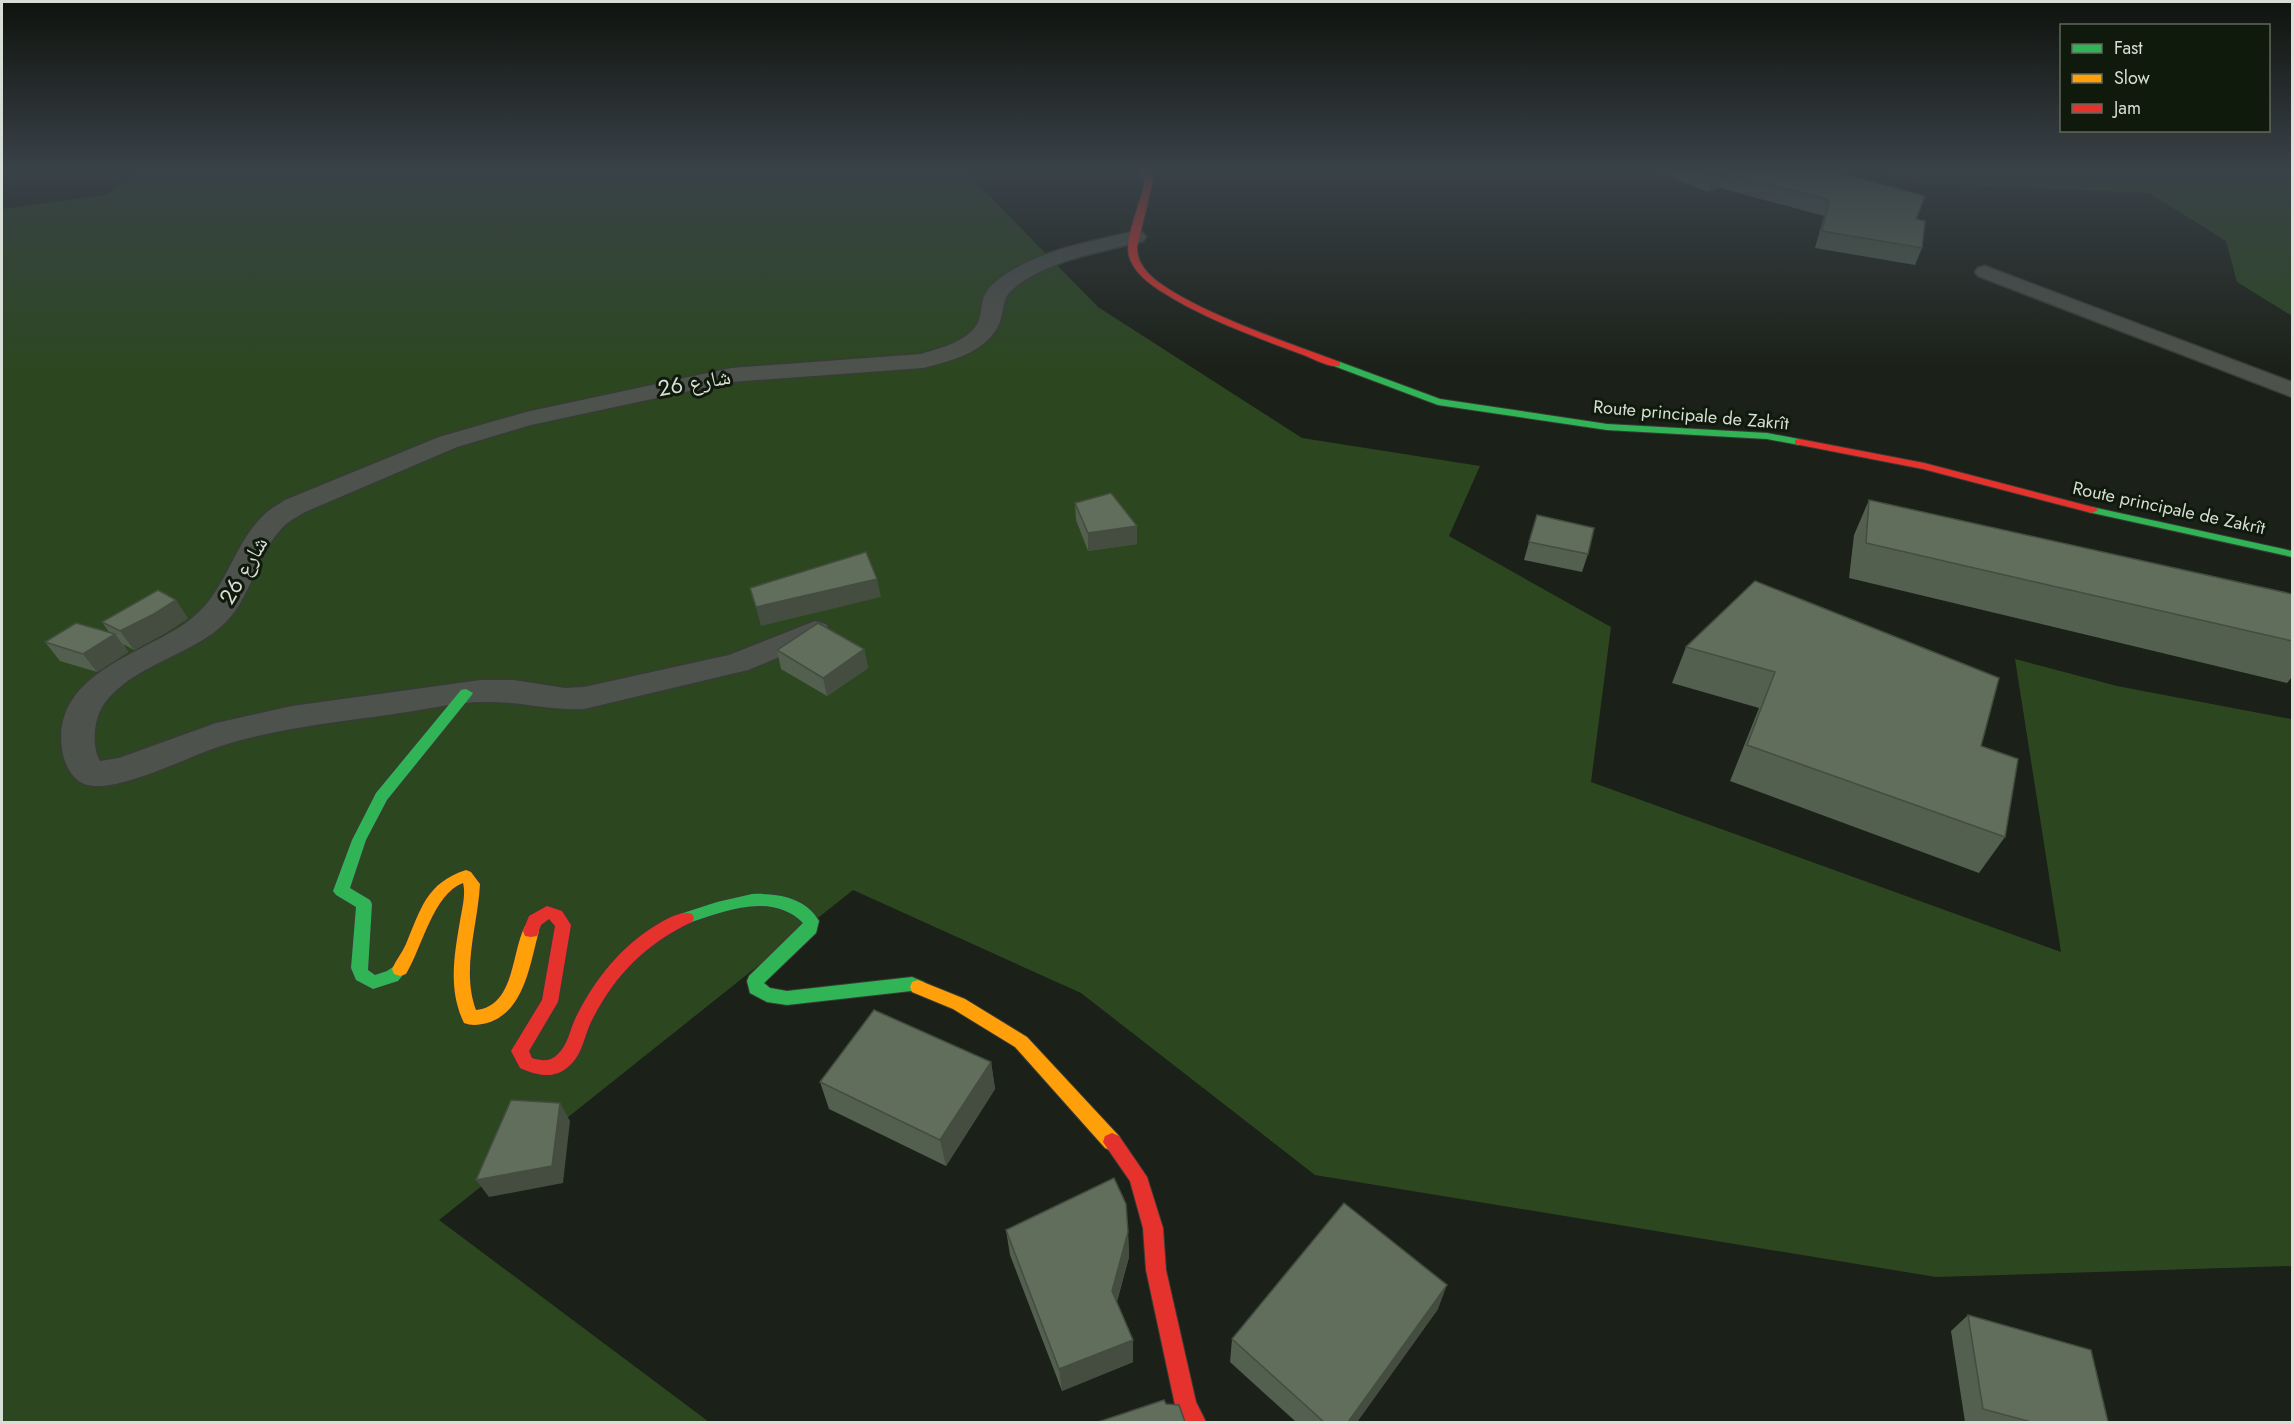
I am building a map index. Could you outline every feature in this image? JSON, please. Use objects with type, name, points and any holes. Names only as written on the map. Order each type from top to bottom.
[{"type":"street","name":"Route principale de Zakrît","points":[[1136,237],[1133,258],[1139,270],[1162,289],[1187,303],[1250,331],[1438,402],[1607,427],[1767,436],[1924,466],[2056,502],[2292,554]]},
{"type":"street","name":"شارع 26","points":[[815,631],[737,663],[584,698],[552,698],[513,691],[466,693],[368,705],[253,725],[109,773],[92,774],[84,766],[78,753],[77,729],[87,702],[105,682],[178,642],[213,618],[225,604],[273,521],[295,506],[465,435],[537,416],[731,375],[922,361],[970,343],[984,331],[990,320],[993,298],[997,292],[1012,281],[1038,267],[1088,249],[1136,237]]},
{"type":"street","points":[[1985,272],[2292,390]]},
{"type":"street","points":[[466,693],[381,797],[359,840],[341,891],[364,904],[359,968],[362,975],[373,982],[398,972],[404,965],[423,920],[438,896],[454,878],[465,876],[472,884],[472,892],[461,974],[462,995],[465,1012],[470,1018],[487,1019],[506,1006],[535,921],[547,912],[556,915],[563,925],[550,1002],[520,1051],[526,1063],[544,1070],[554,1068],[565,1059],[578,1036],[584,1019],[629,952],[654,934],[694,914],[757,900],[786,901],[800,908],[812,921],[810,928],[760,974],[755,981],[756,988],[766,995],[787,998],[912,984],[959,1004],[1021,1042],[1059,1087],[1103,1131],[1138,1177],[1153,1228],[1156,1270],[1186,1406],[1195,1422]]},
{"type":"green space","points":[[2,235],[1028,235],[1098,307],[1302,438],[1480,466],[1449,536],[1611,627],[1591,782],[2061,952],[2015,659],[2117,686],[2291,719],[2292,1266],[1936,1277],[1315,1175],[1081,993],[853,890],[439,1220],[709,1422],[2,1422]]},
{"type":"green space","points":[[2217,235],[2292,235],[2292,316],[2237,282],[2226,241]]},
{"type":"building","points":[[1848,235],[1923,235],[1922,248]]},
{"type":"building","points":[[1111,493],[1137,526],[1088,533],[1075,503]]},
{"type":"building","points":[[1869,500],[2292,594],[2292,641],[1866,543]]},
{"type":"building","points":[[1537,515],[1594,528],[1588,554],[1529,542]]},
{"type":"building","points":[[866,552],[877,579],[756,607],[750,588]]},
{"type":"building","points":[[1755,581],[1999,678],[1981,746],[2018,759],[2005,837],[1747,745],[1775,672],[1686,647]]},
{"type":"building","points":[[158,590],[176,600],[120,631],[102,622]]},
{"type":"building","points":[[76,623],[115,634],[83,654],[45,642]]},
{"type":"building","points":[[818,623],[864,649],[823,678],[777,650]]},
{"type":"building","points":[[874,1010],[991,1062],[940,1140],[820,1082]]},
{"type":"building","points":[[511,1100],[560,1103],[552,1166],[476,1180]]},
{"type":"building","points":[[1114,1178],[1126,1204],[1128,1232],[1112,1291],[1133,1340],[1059,1369],[1006,1230]]},
{"type":"building","points":[[1344,1203],[1447,1285],[1348,1422],[1324,1422],[1232,1339]]},
{"type":"building","points":[[1968,1315],[2091,1350],[2108,1422],[2031,1422],[1983,1409]]},
{"type":"building","points":[[1164,1400],[1166,1404],[1179,1405],[1185,1422],[1098,1422]]},
{"type":"traffic: fast","points":[[1337,364],[1438,402],[1607,427],[1767,436],[1799,442]]},
{"type":"traffic: fast","points":[[2092,510],[2292,554]]},
{"type":"traffic: fast","points":[[400,969],[392,976],[373,982],[362,975],[359,968],[364,904],[341,891],[359,840],[381,797],[466,693]]},
{"type":"traffic: fast","points":[[686,918],[752,900],[785,902],[799,909],[811,921],[810,928],[755,981],[756,988],[767,995],[787,998],[912,984],[918,987]]},
{"type":"traffic: slow","points":[[400,969],[408,957],[433,901],[452,881],[466,876],[472,884],[461,968],[461,985],[470,1018],[486,1016],[498,1010],[507,1001],[519,974],[531,931]]},
{"type":"traffic: slow","points":[[918,987],[959,1004],[1021,1042],[1112,1142]]},
{"type":"traffic: jam","points":[[1135,235],[1133,256],[1141,271],[1161,288],[1223,320],[1337,364]]},
{"type":"traffic: jam","points":[[1799,442],[1924,466],[2092,510]]},
{"type":"traffic: jam","points":[[531,931],[535,921],[547,912],[556,915],[563,925],[550,1002],[520,1051],[526,1063],[546,1068],[559,1064],[568,1056],[594,1001],[625,958],[652,936],[686,918]]},
{"type":"traffic: jam","points":[[1112,1142],[1138,1177],[1153,1228],[1156,1270],[1186,1405],[1195,1422]]}]
